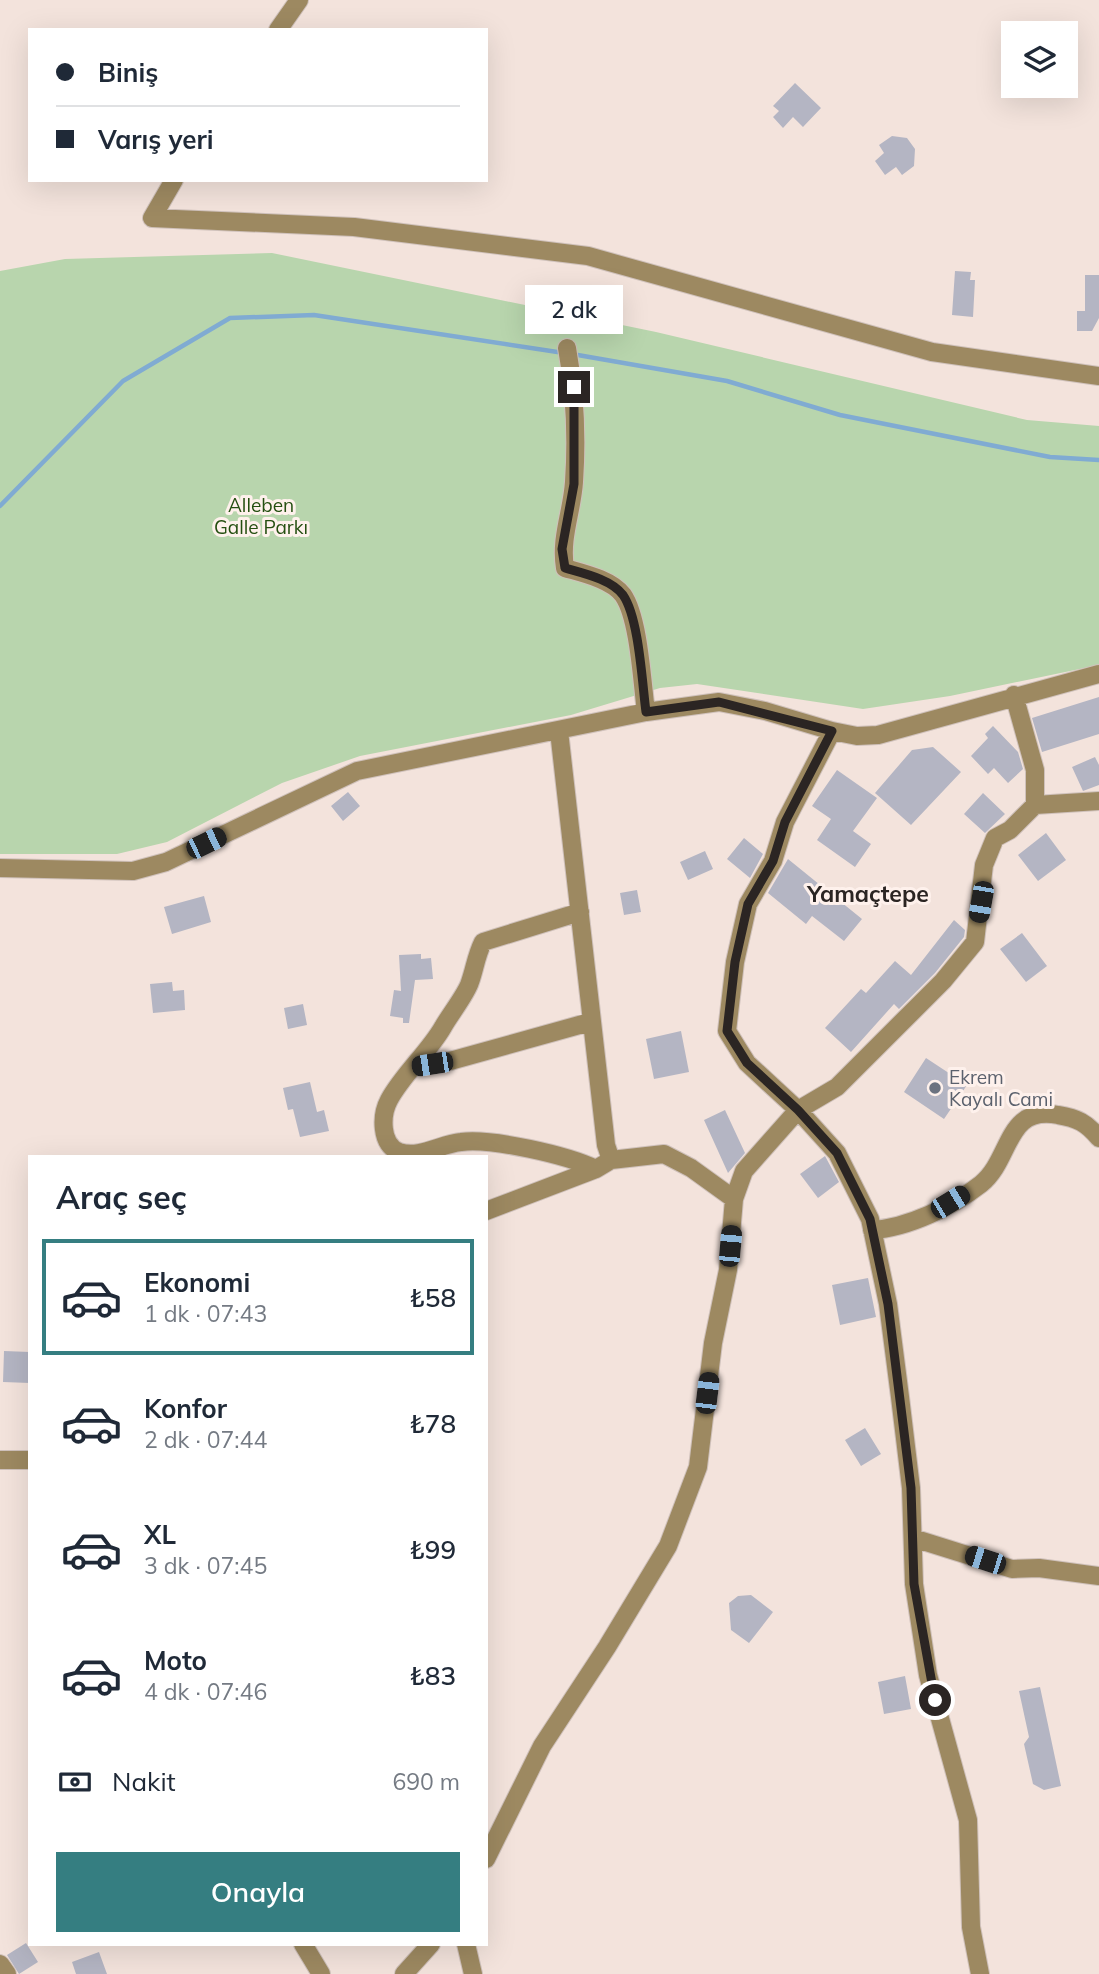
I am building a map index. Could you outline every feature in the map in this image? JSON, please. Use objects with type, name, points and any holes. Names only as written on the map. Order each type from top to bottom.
[{"type":"street","points":[[279,28],[299,0]]},
{"type":"street","points":[[173,182],[152,218],[354,226],[588,256],[932,352],[1099,376]]},
{"type":"street","points":[[567,348],[574,387],[574,484],[562,549],[565,568],[598,578],[623,594],[636,634],[646,712]]},
{"type":"street","points":[[0,868],[133,871],[166,862],[357,771],[646,712],[719,702],[832,731],[857,736],[878,735],[1014,695],[1099,674]]},
{"type":"street","points":[[1014,695],[1035,770],[1035,805]]},
{"type":"street","points":[[559,731],[606,1145],[603,1165]]},
{"type":"street","points":[[832,731],[785,822],[773,861],[748,904],[735,962],[727,1031],[747,1063],[798,1110],[837,1153],[855,1185],[872,1230],[888,1304],[900,1397],[911,1488],[914,1584],[928,1675],[968,1820],[971,1927],[980,1974]]},
{"type":"street","points":[[488,1855],[542,1746],[607,1647],[668,1546],[698,1467],[713,1343],[728,1270],[734,1199],[744,1171],[798,1110],[837,1087],[943,981],[975,942],[984,865],[995,838],[1010,830],[1035,805],[1099,801]]},
{"type":"street","points":[[580,912],[483,942],[475,956],[470,984],[415,1067],[388,1101],[383,1122],[385,1150],[408,1154],[446,1144],[487,1142],[603,1165]]},
{"type":"street","points":[[415,1067],[450,1061],[590,1022]]},
{"type":"street","points":[[872,1230],[894,1229],[982,1183],[999,1160],[1012,1132],[1027,1117],[1046,1112],[1070,1117],[1088,1124],[1099,1138]]},
{"type":"street","points":[[488,1210],[603,1165],[664,1154],[691,1168],[734,1199]]},
{"type":"street","points":[[0,1460],[28,1460]]},
{"type":"street","points":[[913,1538],[1012,1569],[1038,1568],[1099,1576]]},
{"type":"street","points":[[304,1946],[321,1974]]},
{"type":"street","points":[[404,1974],[428,1946]]},
{"type":"street","points":[[466,1946],[473,1974]]},
{"type":"street","points":[[0,1964],[7,1974]]},
{"type":"green space","name":"Alleben Galle Parkı","points":[[272,253],[656,332],[1027,420],[1099,426],[1099,665],[950,696],[863,709],[697,684],[660,688],[571,715],[360,756],[282,783],[167,842],[117,854],[0,854],[0,271],[65,259]]},
{"type":"building","points":[[795,83],[821,108],[803,127],[793,117],[783,128],[773,117],[779,111],[773,106]]},
{"type":"building","points":[[892,136],[907,138],[915,149],[914,166],[902,175],[896,167],[885,175],[875,161],[884,153],[879,145]]},
{"type":"building","points":[[955,271],[971,272],[970,280],[975,280],[973,317],[952,315]]},
{"type":"building","points":[[1085,275],[1099,275],[1099,318],[1092,331],[1077,331],[1077,311],[1085,311]]},
{"type":"building","points":[[1099,697],[1099,734],[1042,752],[1032,718]]},
{"type":"building","points":[[993,726],[1018,752],[1023,769],[1008,783],[994,768],[988,774],[971,756],[988,738],[985,734]]},
{"type":"building","points":[[933,747],[961,772],[911,825],[875,793],[912,750]]},
{"type":"building","points":[[1095,757],[1099,765],[1099,785],[1083,791],[1072,767]]},
{"type":"building","points":[[837,770],[877,798],[853,831],[871,844],[855,867],[817,840],[831,819],[812,806]]},
{"type":"building","points":[[348,792],[360,806],[343,821],[331,806]]},
{"type":"building","points":[[983,793],[1005,814],[985,833],[964,814]]},
{"type":"building","points":[[1046,833],[1066,860],[1038,881],[1018,855]]},
{"type":"building","points":[[744,838],[763,854],[750,878],[727,859]]},
{"type":"building","points":[[705,851],[713,869],[688,880],[680,862]]},
{"type":"building","points":[[788,859],[862,919],[844,941],[812,916],[806,924],[768,893]]},
{"type":"building","points":[[637,890],[641,912],[624,915],[620,893]]},
{"type":"building","points":[[204,896],[211,922],[172,934],[164,907]]},
{"type":"building","points":[[954,920],[965,930],[964,937],[935,973],[899,1009],[894,1004],[851,1052],[825,1028],[861,989],[866,993],[895,961],[911,975]]},
{"type":"building","points":[[1022,933],[1047,966],[1026,982],[1000,949]]},
{"type":"building","points":[[421,954],[421,959],[431,958],[433,979],[415,980],[409,1023],[403,1023],[403,1018],[390,1016],[394,990],[401,991],[399,955]]},
{"type":"building","points":[[172,982],[173,991],[184,990],[185,1010],[153,1013],[150,984]]},
{"type":"building","points":[[303,1004],[307,1025],[288,1029],[284,1008]]},
{"type":"building","points":[[681,1031],[689,1072],[654,1079],[646,1039]]},
{"type":"building","name":"Ekrem Kayalı Cami","points":[[926,1058],[967,1085],[944,1119],[904,1092]]},
{"type":"building","points":[[310,1082],[317,1112],[324,1110],[329,1131],[300,1137],[293,1109],[288,1110],[283,1088]]},
{"type":"building","points":[[725,1110],[745,1153],[728,1173],[704,1120]]},
{"type":"building","points":[[825,1156],[839,1182],[818,1198],[800,1174]]},
{"type":"building","points":[[868,1278],[876,1317],[840,1325],[832,1285]]},
{"type":"building","points":[[4,1351],[28,1352],[28,1383],[3,1382]]},
{"type":"building","points":[[865,1428],[881,1454],[861,1466],[845,1440]]},
{"type":"building","points":[[751,1595],[773,1612],[749,1643],[731,1630],[729,1603],[738,1596]]},
{"type":"building","points":[[905,1676],[911,1709],[884,1714],[878,1682]]},
{"type":"building","points":[[1040,1687],[1061,1786],[1044,1790],[1033,1784],[1024,1744],[1029,1737],[1019,1691]]},
{"type":"building","points":[[26,1943],[38,1962],[19,1974],[7,1955]]},
{"type":"building","points":[[99,1952],[107,1974],[76,1974],[72,1962]]},
{"type":"waterway","points":[[0,506],[123,381],[230,318],[314,315],[564,353]]},
{"type":"waterway","points":[[572,354],[727,381],[840,415],[1050,457],[1099,460]]},
{"type":"place","name":"Ekrem Kayalı Cami","points":[[935,1088]]},
{"type":"district","name":"Yamaçtepe","points":[[868,894]]},
{"type":"route","points":[[574,387],[574,484],[562,549],[565,568],[598,578],[623,594],[636,634],[646,712],[719,702],[765,711],[832,731],[785,822],[773,861],[748,904],[735,962],[727,1031],[747,1063],[798,1110],[837,1153],[870,1219],[888,1304],[911,1488],[914,1584],[928,1675],[935,1700]]}]
